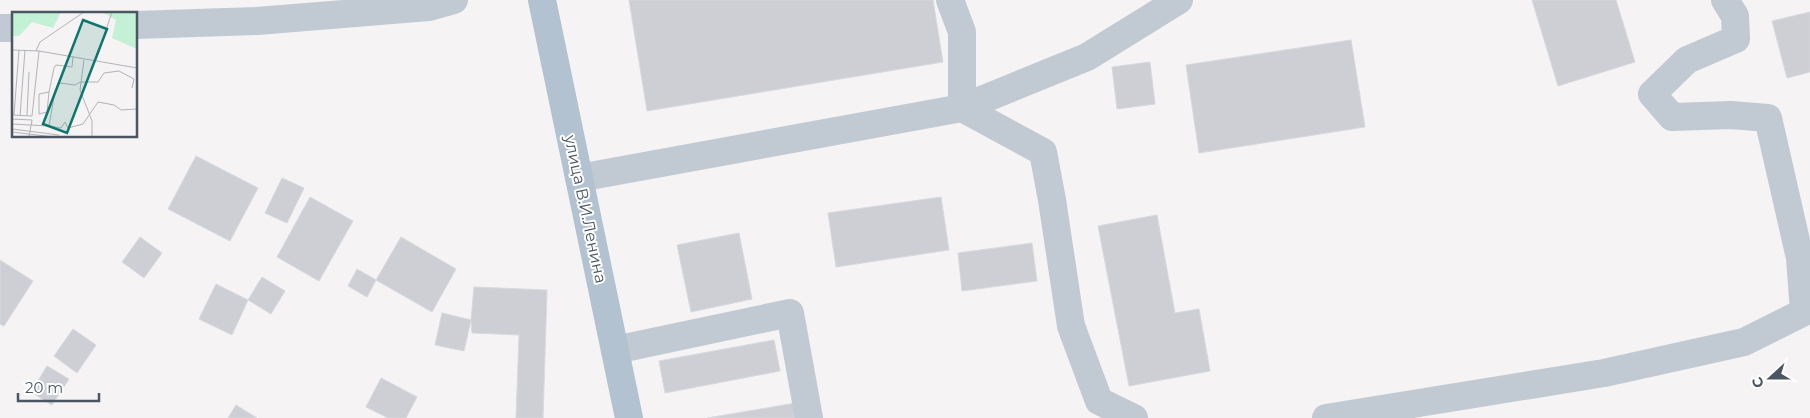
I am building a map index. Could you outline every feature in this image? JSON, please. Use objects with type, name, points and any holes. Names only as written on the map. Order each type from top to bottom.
[{"type":"main road","name":"улица В.И.Ленина","points":[[542,0],[628,418]]},
{"type":"street","points":[[138,25],[257,21],[429,7],[454,0]]},
{"type":"street","points":[[950,0],[962,32],[962,108]]},
{"type":"street","points":[[579,178],[962,108],[1087,57],[1179,0]]},
{"type":"street","points":[[1326,418],[1604,373],[1744,342],[1807,316],[1800,258],[1768,118],[1731,116],[1672,117],[1652,94],[1687,60],[1736,39],[1734,16],[1725,0]]},
{"type":"street","points":[[962,108],[1043,152],[1071,326],[1099,401],[1134,418]]},
{"type":"street","points":[[615,350],[790,313],[809,418]]},
{"type":"building","points":[[629,0],[933,0],[943,62],[647,111]]},
{"type":"building","points":[[1532,0],[1616,0],[1635,62],[1558,86]]},
{"type":"building","points":[[1810,12],[1810,72],[1787,78],[1772,21]]},
{"type":"building","points":[[1351,40],[1365,127],[1199,153],[1186,65]]},
{"type":"building","points":[[1150,62],[1155,104],[1117,109],[1112,67]]},
{"type":"building","points":[[196,156],[258,188],[230,241],[168,209]]},
{"type":"building","points":[[282,178],[304,188],[287,223],[265,213]]},
{"type":"building","points":[[310,197],[353,221],[319,281],[277,257]]},
{"type":"building","points":[[941,197],[949,250],[836,267],[828,213]]},
{"type":"building","points":[[1157,215],[1175,313],[1199,309],[1210,371],[1129,386],[1098,226]]},
{"type":"building","points":[[739,233],[752,299],[691,312],[677,245]]},
{"type":"building","points":[[140,237],[162,253],[144,278],[122,262]]},
{"type":"building","points":[[401,237],[456,269],[432,312],[376,280]]},
{"type":"building","points":[[1032,243],[1037,281],[962,291],[958,253]]},
{"type":"building","points":[[0,260],[33,281],[4,326],[0,324]]},
{"type":"building","points":[[357,269],[376,280],[367,297],[348,286]]},
{"type":"building","points":[[262,277],[285,291],[271,314],[248,300]]},
{"type":"building","points":[[216,284],[248,300],[232,335],[199,319]]},
{"type":"building","points":[[474,287],[547,290],[543,418],[516,418],[519,335],[472,333],[471,320]]},
{"type":"building","points":[[442,313],[471,320],[464,351],[435,345]]},
{"type":"building","points":[[73,329],[96,345],[77,373],[54,356]]},
{"type":"building","points":[[774,340],[780,371],[665,393],[659,361]]},
{"type":"building","points":[[47,366],[69,379],[52,405],[31,392]]},
{"type":"building","points":[[381,378],[417,397],[406,418],[388,418],[366,407]]},
{"type":"building","points":[[796,403],[799,418],[707,418]]},
{"type":"building","points":[[236,405],[257,418],[228,418]]}]
